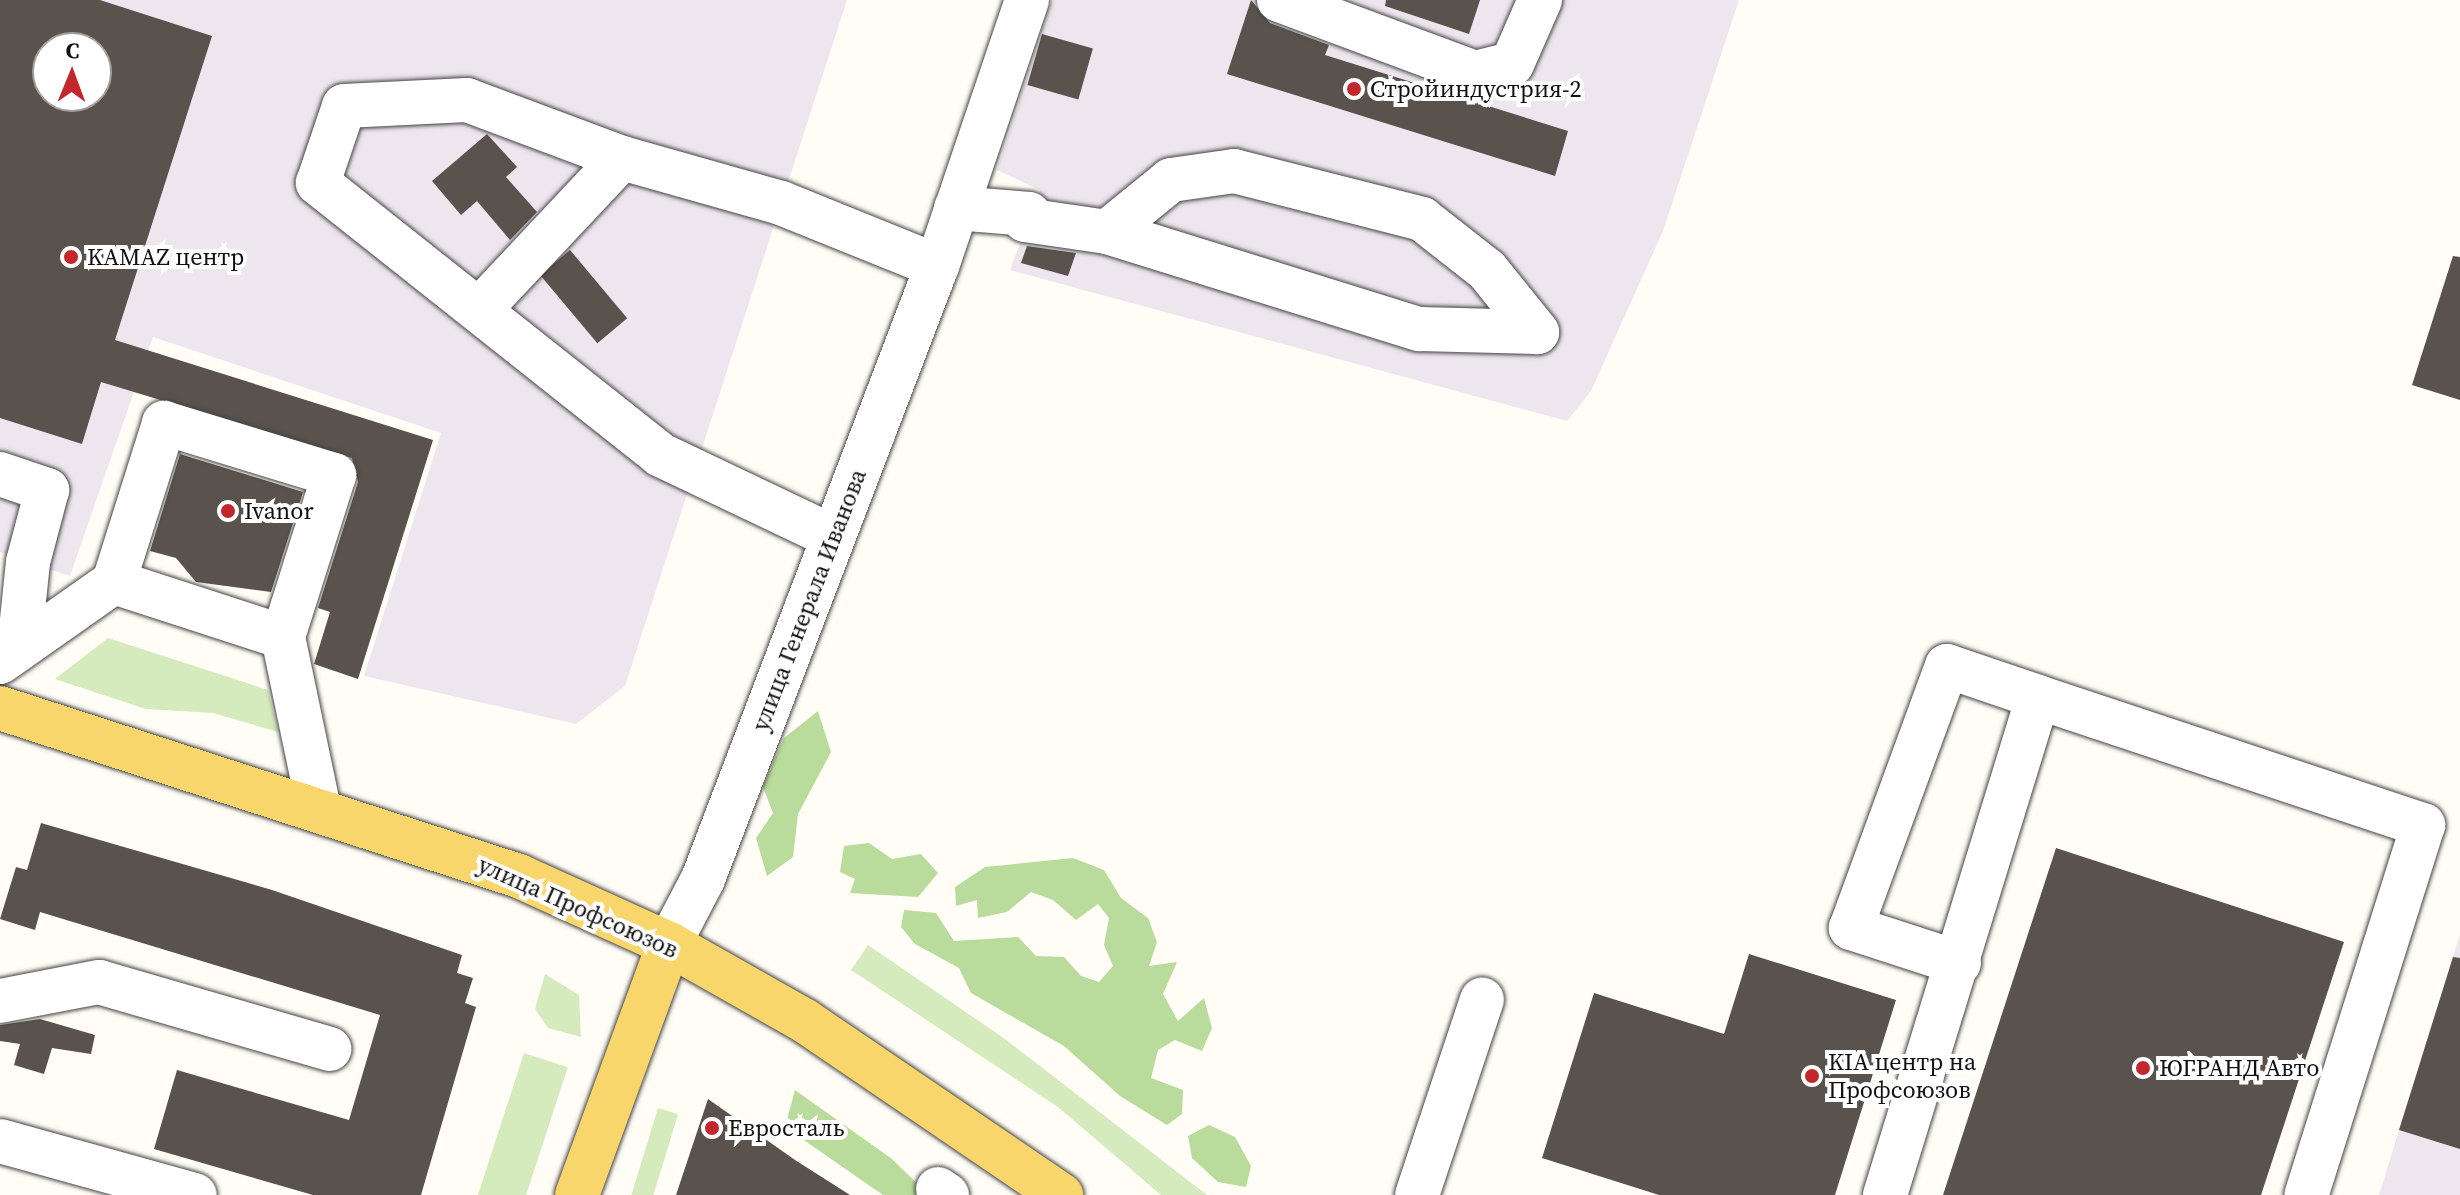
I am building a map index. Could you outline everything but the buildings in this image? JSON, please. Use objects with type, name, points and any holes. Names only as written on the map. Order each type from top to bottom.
[{"type":"main road","name":"улица Профсоюзов","points":[[0,708],[519,876],[669,944],[805,1021],[1056,1194]]},
{"type":"main road","name":"улица Генерала Иванова","points":[[577,1195],[669,944]]},
{"type":"street","name":"улица Генерала Иванова","points":[[669,944],[703,879],[937,266],[1027,0]]},
{"type":"street","points":[[1279,0],[1475,73],[1512,64],[1540,0]]},
{"type":"street","points":[[833,537],[661,455],[318,183],[344,106],[467,100],[622,158],[781,203],[937,266]]},
{"type":"street","points":[[480,309],[622,158]]},
{"type":"street","points":[[956,208],[1029,214],[1025,220],[1107,232],[1419,329],[1537,332],[1487,270],[1422,219],[1234,171],[1171,180],[1107,232]]},
{"type":"street","points":[[9,655],[114,582],[164,423],[334,475],[283,637],[319,809]]},
{"type":"street","points":[[0,474],[47,490],[9,655]]},
{"type":"street","points":[[114,582],[283,637]]},
{"type":"street","points":[[1959,963],[1851,928],[1947,666],[2423,825],[2306,1195]]},
{"type":"street","points":[[1885,1195],[1959,963],[2038,697]]},
{"type":"street","points":[[0,1001],[99,982],[329,1049]]},
{"type":"street","points":[[1417,1195],[1482,1000]]},
{"type":"street","points":[[0,1141],[195,1195]]},
{"type":"shaded area","points":[[0,0],[847,0],[625,686],[576,724],[364,676],[441,433],[153,337],[70,576],[0,552]]},
{"type":"shaded area","points":[[1052,0],[1739,0],[1663,231],[1591,391],[1567,421],[1010,270],[1040,190],[997,170]]},
{"type":"shaded area","points":[[2460,934],[2460,1195],[2379,1195],[2399,1130]]},
{"type":"green space","points":[[108,638],[268,690],[278,732],[213,713],[146,709],[55,679]]},
{"type":"green space","points":[[818,711],[831,752],[798,814],[793,857],[767,876],[756,838],[773,813],[763,787],[784,738]]},
{"type":"green space","points":[[869,843],[892,859],[921,854],[938,873],[918,897],[850,893],[855,879],[840,872],[844,846]]},
{"type":"green space","points":[[1073,858],[1104,870],[1121,898],[1148,918],[1157,942],[1149,966],[1177,962],[1163,994],[1178,1021],[1204,998],[1212,1028],[1202,1051],[1175,1040],[1158,1050],[1151,1078],[1183,1090],[1182,1114],[1167,1125],[1120,1096],[1064,1046],[971,993],[959,968],[915,944],[901,927],[904,910],[936,913],[954,941],[1018,937],[1036,956],[1064,957],[1081,976],[1099,982],[1113,966],[1104,945],[1109,918],[1098,904],[1076,920],[1053,900],[1031,892],[1007,912],[978,918],[977,900],[956,906],[955,887],[985,867]]},
{"type":"green space","points":[[868,945],[1005,1039],[1207,1195],[1161,1195],[1058,1107],[851,970]]},
{"type":"green space","points":[[545,974],[579,995],[581,1037],[548,1028],[535,1009]]},
{"type":"green space","points":[[524,1053],[568,1067],[526,1195],[478,1195]]},
{"type":"green space","points":[[795,1090],[892,1159],[929,1195],[883,1195],[785,1127]]},
{"type":"green space","points":[[658,1108],[678,1114],[653,1195],[631,1195]]},
{"type":"green space","points":[[1209,1125],[1235,1137],[1251,1166],[1246,1187],[1218,1182],[1192,1158],[1188,1136]]},
{"type":"place","name":"Стройиндустрия-2","points":[[1354,89]]},
{"type":"place","name":"KAMAZ центр","points":[[71,257]]},
{"type":"place","name":"Ivanor","points":[[228,511]]},
{"type":"place","name":"ЮГРАНД Авто","points":[[2143,1068]]},
{"type":"place","name":"KIA центр на Профсоюзов","points":[[1812,1076]]},
{"type":"place","name":"Евросталь","points":[[712,1128]]}]
